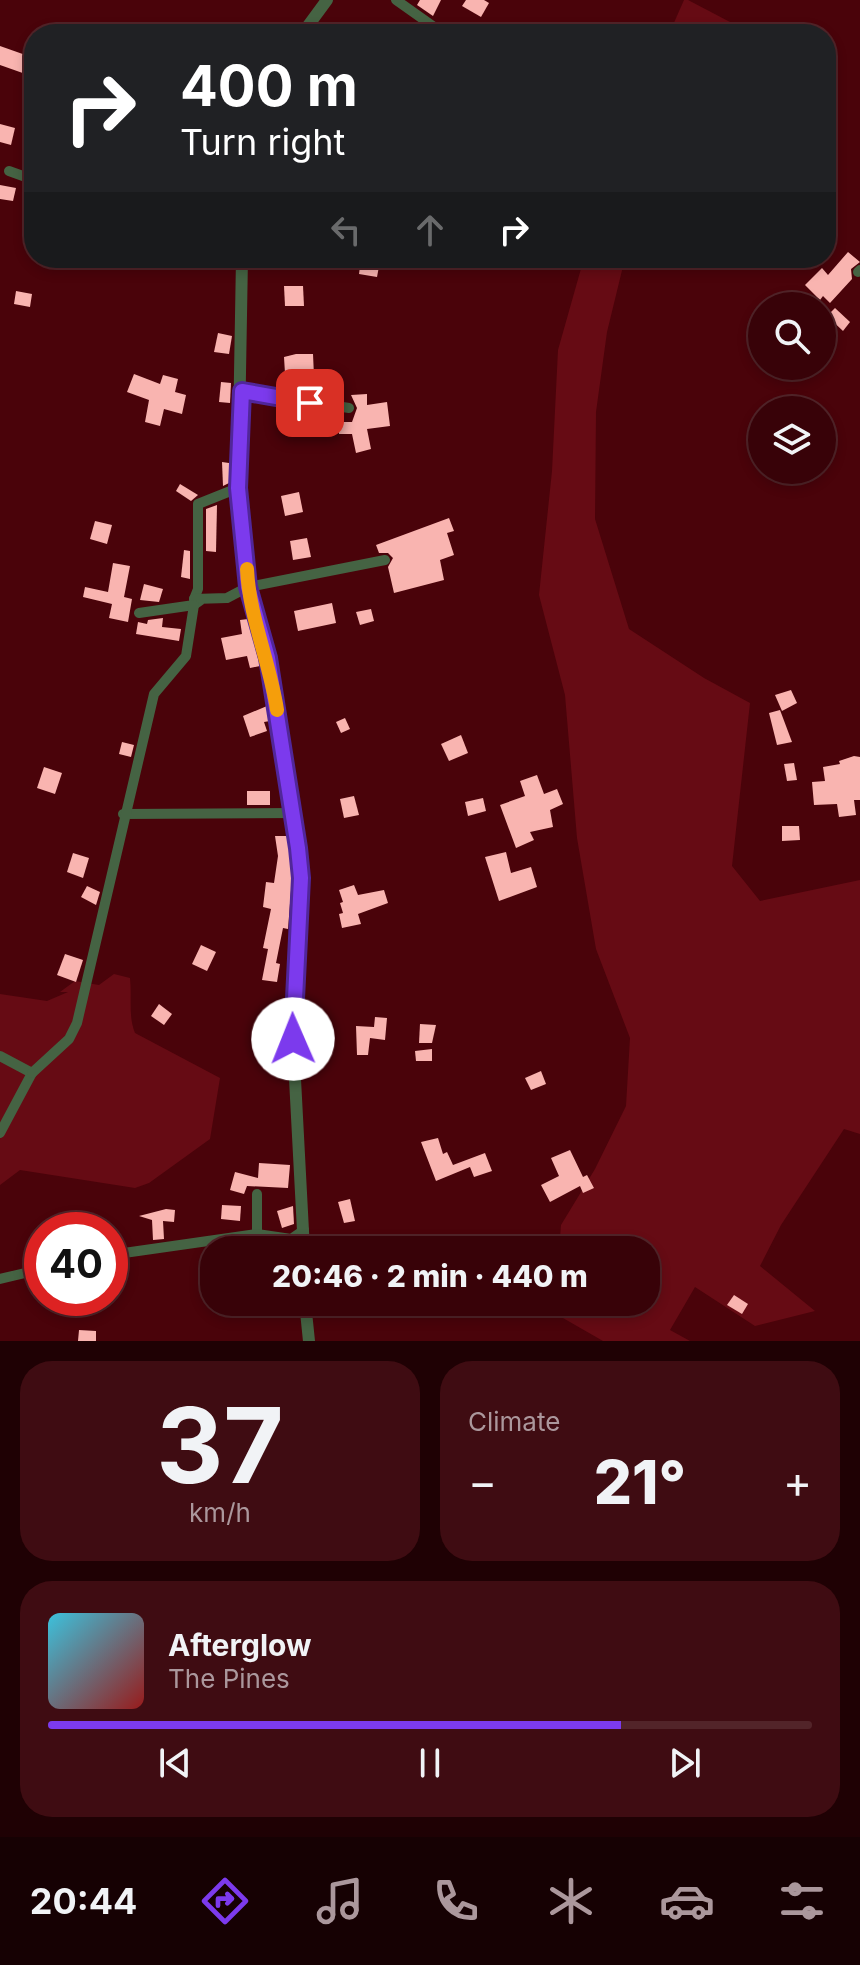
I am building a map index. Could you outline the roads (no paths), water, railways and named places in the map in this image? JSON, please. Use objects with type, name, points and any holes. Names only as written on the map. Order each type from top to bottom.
[{"type":"street","points":[[309,24],[327,0]]},
{"type":"street","points":[[396,0],[430,24]]},
{"type":"street","points":[[9,171],[24,176]]},
{"type":"street","points":[[241,268],[238,323],[242,391],[238,488],[248,587],[268,658],[295,813],[301,878],[293,1106],[304,1236]]},
{"type":"street","points":[[242,391],[349,408]]},
{"type":"street","points":[[0,1133],[32,1073],[69,1039],[77,1023],[123,814],[154,694],[186,656],[198,589],[198,504],[238,488]]},
{"type":"street","points":[[139,613],[227,598],[248,587],[385,560]]},
{"type":"street","points":[[123,814],[295,813]]},
{"type":"street","points":[[268,1045],[293,1039]]},
{"type":"street","points":[[0,1056],[32,1073]]},
{"type":"street","points":[[257,1194],[257,1234]]},
{"type":"street","points":[[128,1252],[257,1234],[291,1239],[304,1230]]},
{"type":"street","points":[[0,1279],[24,1273]]},
{"type":"street","points":[[306,1316],[309,1341]]}]
